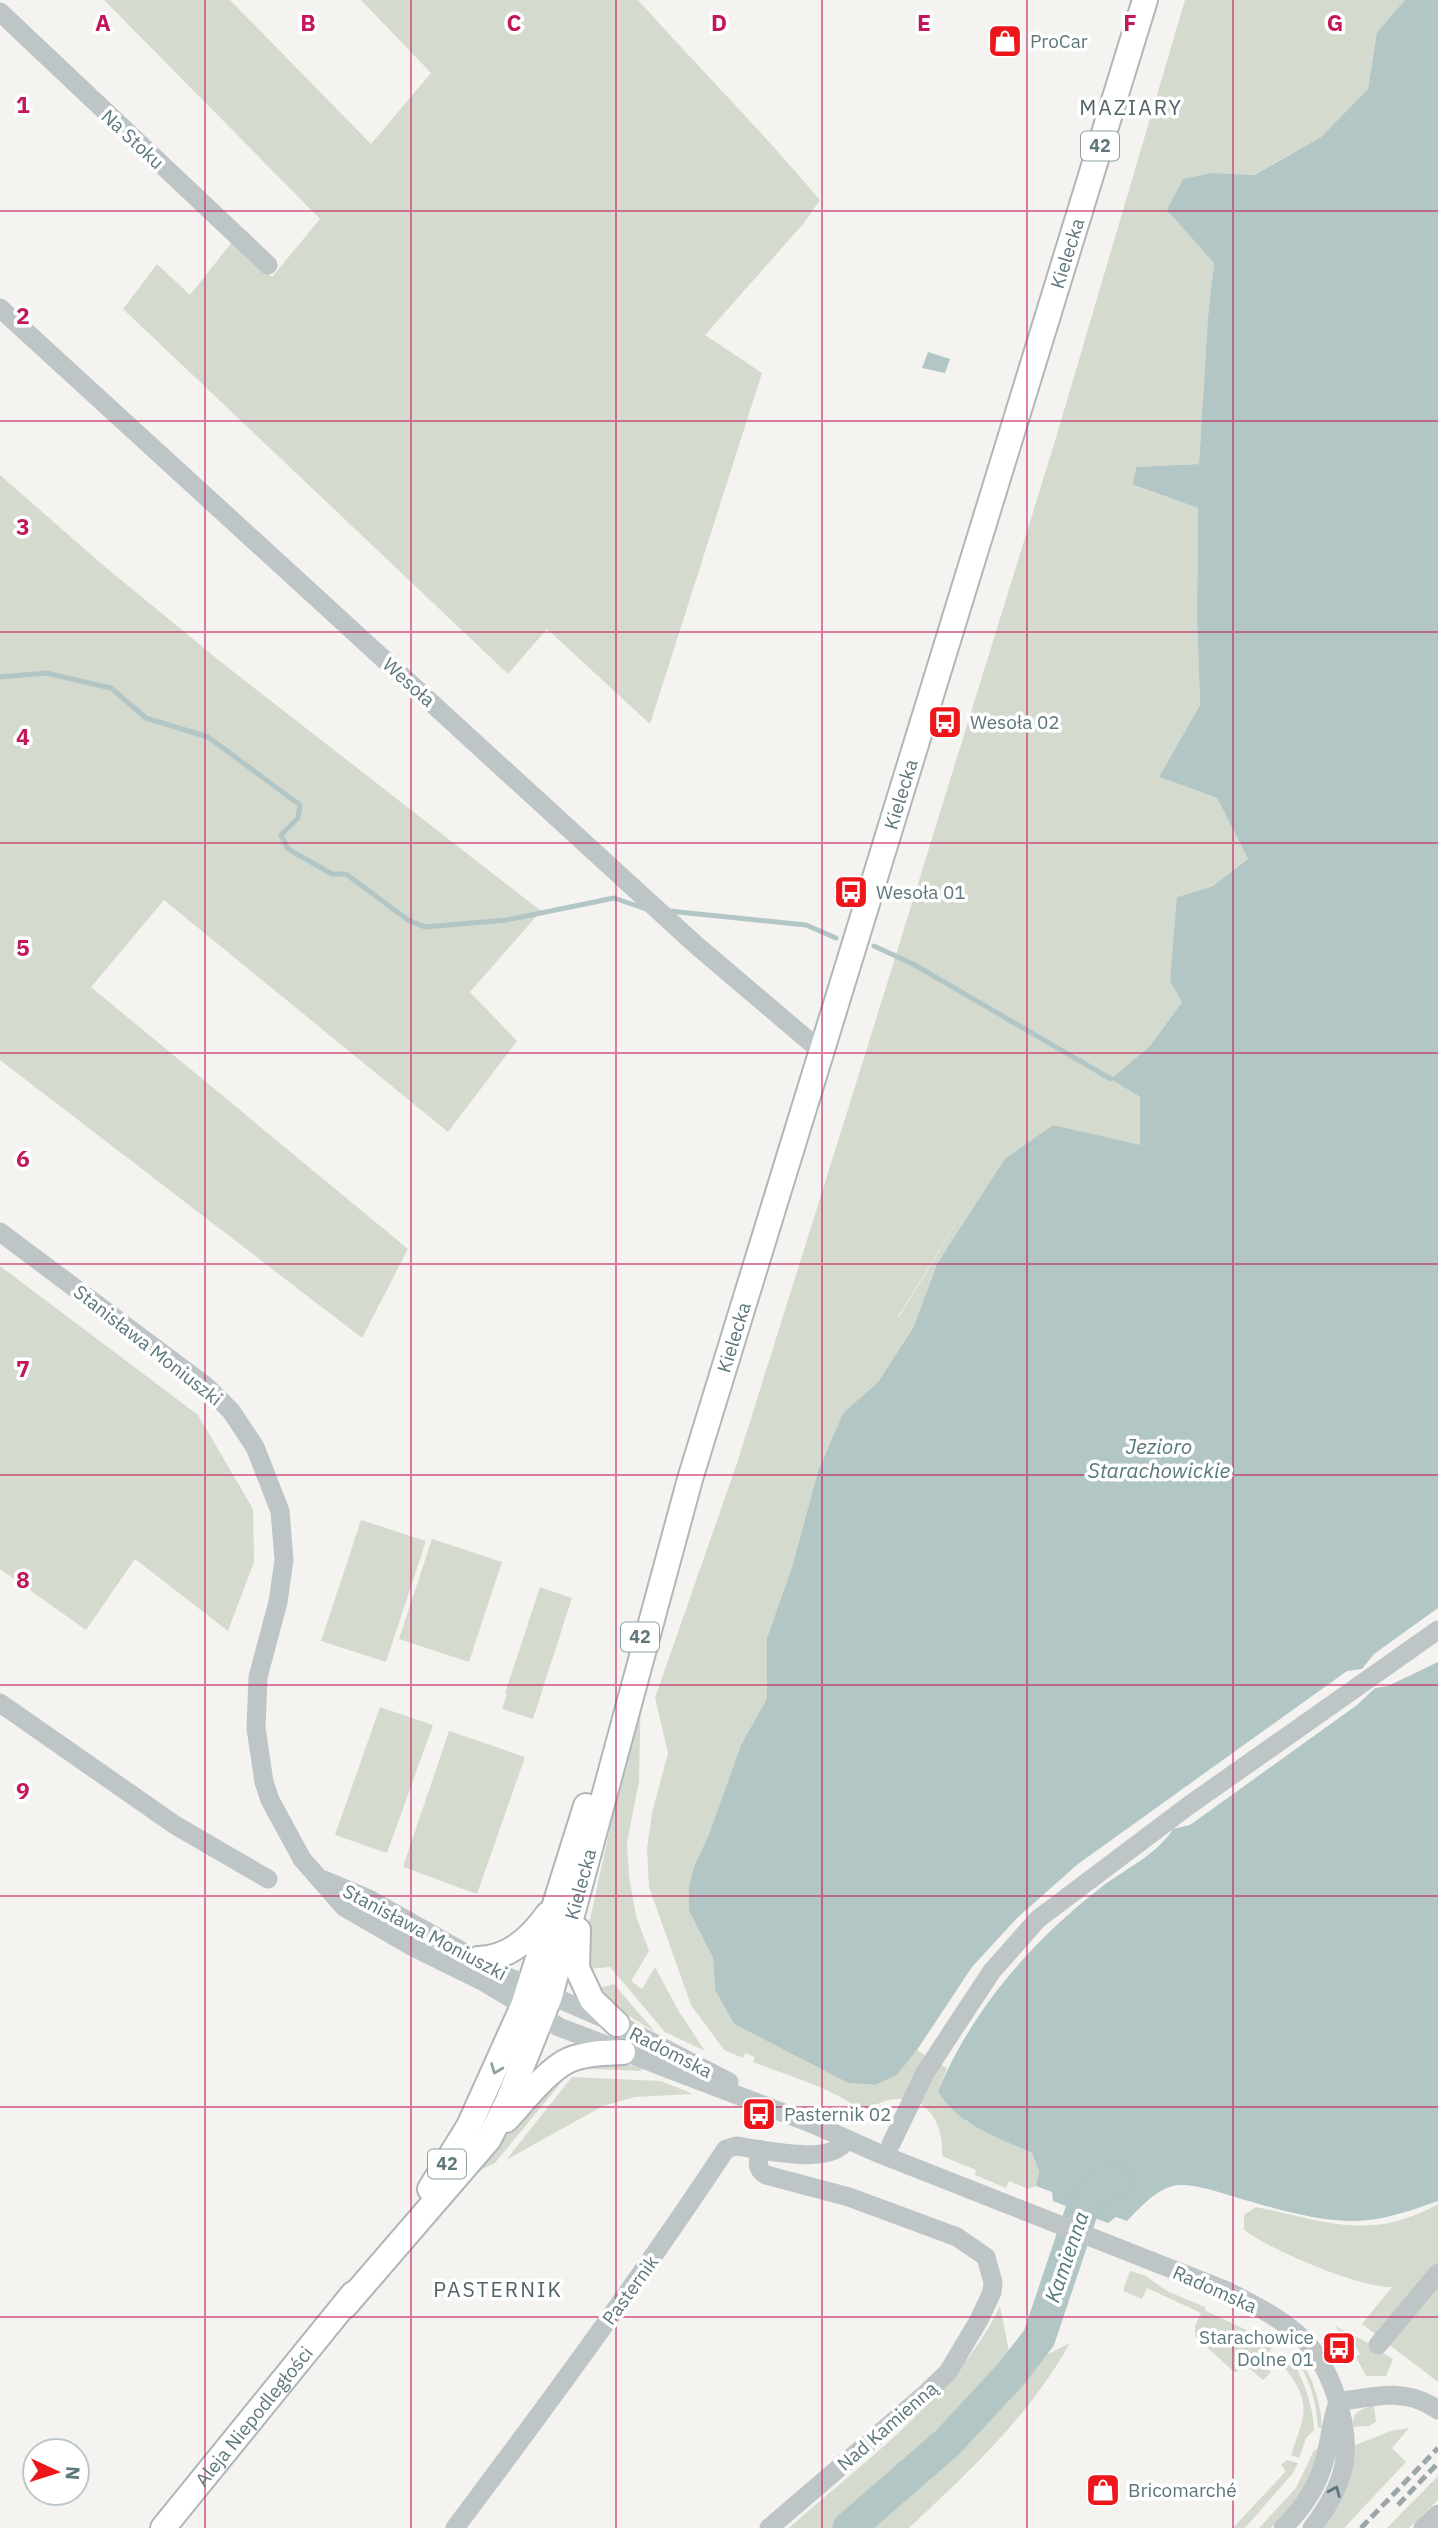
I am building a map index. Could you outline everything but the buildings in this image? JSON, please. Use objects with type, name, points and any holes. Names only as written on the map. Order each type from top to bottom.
[{"type":"main road","name":"Kielecka","points":[[536,2001],[554,1905],[682,1509],[1144,0]]},
{"type":"main road","name":"Kielecka","points":[[536,2001],[586,1867],[682,1509]]},
{"type":"main road","points":[[586,1867],[577,1937],[577,1968],[592,2000],[617,2024]]},
{"type":"main road","points":[[478,1959],[496,1958],[530,1937],[554,1905]]},
{"type":"main road","name":"Aleja Niepodległości","points":[[163,2528],[345,2306],[489,2139],[508,2101],[536,2001]]},
{"type":"main road","name":"Aleja Niepodległości","points":[[345,2306],[439,2177],[536,2001]]},
{"type":"main road","points":[[489,2139],[559,2066],[586,2055],[623,2052]]},
{"type":"street","name":"Na Stoku","points":[[0,12],[268,265]]},
{"type":"street","name":"Wesoła","points":[[0,308],[686,935],[822,1052]]},
{"type":"street","name":"Stanisława Moniuszki","points":[[0,1232],[206,1386],[231,1411],[255,1447],[280,1511],[284,1560],[278,1602],[258,1677],[255,1713],[257,1743],[264,1782],[278,1818],[296,1852],[344,1907],[413,1947],[484,1982],[536,2001]]},
{"type":"street","points":[[891,2144],[925,2073],[955,2027],[992,1971],[1038,1919],[1188,1805],[1438,1630]]},
{"type":"street","points":[[0,1703],[175,1825],[268,1879]]},
{"type":"street","name":"Stanisława Moniuszki","points":[[320,1878],[369,1899],[478,1959],[536,2001]]},
{"type":"street","name":"Radomska","points":[[536,2001],[617,2024],[846,2140],[1225,2290],[1282,2322],[1305,2340],[1323,2364],[1344,2420],[1347,2449],[1345,2461],[1329,2503],[1312,2528]]},
{"type":"street","name":"Radomska","points":[[536,2001],[559,2027],[810,2123]]},
{"type":"street","name":"Pasternik","points":[[455,2528],[655,2256],[726,2149],[736,2146],[821,2154],[838,2149],[846,2140]]},
{"type":"street","name":"Nad Kamienną","points":[[761,2150],[758,2167],[766,2175],[842,2194],[947,2233],[978,2250],[986,2257],[993,2282],[991,2294],[979,2320],[947,2372],[923,2396],[769,2528]]},
{"type":"street","points":[[1378,2344],[1438,2273]]},
{"type":"street","points":[[1283,2528],[1316,2485],[1338,2402],[1380,2394],[1407,2396],[1418,2398],[1438,2410]]},
{"type":"street","points":[[1423,2528],[1438,2514]]},
{"type":"shaded area","points":[[104,0],[230,0],[371,144],[431,73],[361,0],[638,0],[820,200],[803,224],[705,335],[762,373],[650,724],[547,629],[508,674],[123,309],[157,264],[190,295],[232,242],[272,277],[320,219]]},
{"type":"shaded area","points":[[1185,0],[1405,0],[1377,32],[1368,89],[1321,137],[1253,175],[1213,173],[1214,263],[1199,464],[1136,467],[1134,486],[1198,508],[1197,617],[1200,705],[1159,777],[1217,798],[1248,859],[1213,886],[1177,897],[1182,1002],[1150,1046],[1112,1079],[1140,1097],[1140,1146],[1053,1125],[937,1264],[913,1328],[878,1382],[843,1413],[818,1471],[792,1567],[767,1638],[767,1698],[741,1745],[709,1834],[694,1867],[689,1911],[713,1958],[715,1990],[734,2024],[848,2083],[874,2085],[897,2075],[917,2050],[947,2068],[938,2091],[967,2122],[1032,2153],[1039,2171],[1036,2186],[1028,2189],[1009,2181],[1006,2188],[975,2175],[976,2170],[942,2156],[937,2124],[930,2112],[920,2104],[894,2099],[864,2112],[824,2089],[753,2062],[755,2057],[745,2053],[743,2058],[724,2050],[691,2005],[649,1887],[647,1848],[652,1813],[668,1753],[655,1698],[737,1463],[1055,441]],"holes":[[[976,1190],[899,1317],[898,1317]]]},
{"type":"shaded area","points":[[0,475],[104,566],[221,662],[541,911],[470,992],[517,1041],[448,1132],[164,900],[91,987],[408,1249],[362,1338],[0,1060]]},
{"type":"shaded area","points":[[0,1266],[198,1415],[253,1509],[254,1562],[228,1631],[135,1559],[86,1630],[0,1569]]},
{"type":"shaded area","points":[[361,1520],[426,1541],[386,1662],[321,1641]]},
{"type":"shaded area","points":[[432,1539],[502,1562],[469,1662],[399,1639]]},
{"type":"shaded area","points":[[540,1587],[572,1598],[533,1719],[502,1709]]},
{"type":"shaded area","points":[[641,1687],[639,1781],[627,1843],[636,1916],[649,1951],[631,1981],[642,1989],[655,1967],[678,2010],[705,2051],[665,2032],[610,1967],[589,1969],[587,1933]]},
{"type":"shaded area","points":[[380,1707],[433,1725],[387,1853],[335,1835]]},
{"type":"shaded area","points":[[449,1731],[525,1757],[477,1894],[403,1867]]},
{"type":"shaded area","points":[[614,1984],[655,2032],[611,2005],[596,1989]]},
{"type":"shaded area","points":[[604,2060],[642,2068],[641,2071],[575,2068]]},
{"type":"shaded area","points":[[557,2077],[561,2081],[560,2084],[495,2163],[474,2173]]},
{"type":"shaded area","points":[[572,2077],[661,2081],[693,2094],[635,2097],[603,2106],[506,2160]]},
{"type":"shaded area","points":[[1438,2204],[1438,2382],[1362,2324],[1392,2287],[1377,2286],[1338,2275],[1274,2247],[1244,2230],[1244,2215],[1256,2207],[1326,2222],[1369,2225],[1414,2216]]},
{"type":"shaded area","points":[[1130,2271],[1144,2275],[1167,2291],[1205,2307],[1206,2311],[1274,2343],[1263,2364],[1271,2372],[1263,2380],[1244,2364],[1235,2373],[1195,2336],[1195,2326],[1201,2313],[1147,2288],[1142,2299],[1123,2291]]},
{"type":"shaded area","points":[[1000,2306],[1013,2372],[1070,2343],[1036,2394],[997,2442],[909,2528],[789,2528],[876,2453],[934,2398],[982,2338]]},
{"type":"shaded area","points":[[1335,2326],[1393,2359],[1386,2376],[1366,2376],[1356,2357],[1360,2354],[1351,2339],[1346,2341]]},
{"type":"shaded area","points":[[1292,2359],[1307,2393],[1314,2430],[1306,2438],[1299,2458],[1291,2455],[1304,2408],[1299,2389],[1283,2365]]},
{"type":"shaded area","points":[[1296,2359],[1303,2362],[1314,2386],[1322,2428],[1318,2428],[1312,2392]]},
{"type":"shaded area","points":[[1374,2405],[1376,2422],[1369,2426],[1353,2427],[1356,2414]]},
{"type":"shaded area","points":[[1409,2428],[1392,2448],[1406,2462],[1344,2528],[1323,2528],[1353,2446],[1391,2431]]},
{"type":"shaded area","points":[[1320,2446],[1312,2470],[1295,2500],[1271,2528],[1259,2528],[1296,2488],[1313,2452]]},
{"type":"shaded area","points":[[1287,2460],[1298,2463],[1293,2473],[1245,2528],[1233,2528],[1286,2471],[1281,2465]]},
{"type":"shaded area","points":[[1438,2476],[1438,2500],[1409,2528],[1387,2528]]},
{"type":"water","name":"Jezioro Starachowickie","points":[[1405,0],[1438,0],[1438,1608],[1374,1654],[1362,1669],[1347,1671],[1078,1864],[1017,1918],[972,1967],[917,2050],[897,2075],[875,2085],[848,2083],[734,2024],[715,1990],[713,1958],[689,1911],[689,1886],[694,1867],[709,1834],[741,1745],[767,1698],[767,1638],[792,1567],[818,1471],[843,1413],[878,1382],[913,1328],[937,1264],[1005,1159],[1053,1125],[1140,1145],[1140,1097],[1111,1079],[1150,1046],[1182,1002],[1170,981],[1177,897],[1213,886],[1248,859],[1217,798],[1159,777],[1200,705],[1197,617],[1198,508],[1133,485],[1136,467],[1199,464],[1214,263],[1167,210],[1183,179],[1213,173],[1254,175],[1321,137],[1368,89],[1377,32]]},
{"type":"water","points":[[928,352],[950,359],[945,373],[922,368]]},
{"type":"water","points":[[1438,1662],[1438,2201],[1383,2218],[1338,2220],[1297,2214],[1209,2189],[1180,2185],[1166,2188],[1154,2196],[1127,2221],[1116,2217],[1108,2223],[1086,2215],[1086,2209],[1080,2206],[1076,2210],[1053,2201],[1052,2192],[1036,2186],[1039,2171],[1032,2153],[979,2129],[956,2113],[938,2091],[952,2061],[986,2005],[1027,1955],[1050,1932],[1099,1889],[1149,1855],[1173,1829],[1190,1825],[1357,1705],[1375,1688],[1388,1686]]},
{"type":"waterway","points":[[0,677],[46,673],[111,688],[146,718],[208,737],[300,805],[298,818],[281,835],[288,849],[332,874],[346,874],[408,920],[425,927],[507,920],[614,898],[649,910]]},
{"type":"waterway","points":[[669,911],[806,925],[836,938]]},
{"type":"waterway","points":[[874,946],[913,964],[1111,1079]]},
{"type":"waterway","name":"Kamienna","points":[[849,2528],[948,2442],[1012,2373],[1039,2338],[1083,2207],[1099,2185],[1116,2181]]},
{"type":"railway","points":[[1361,2528],[1438,2448]]},
{"type":"railway","points":[[1398,2505],[1438,2463]]},
{"type":"place","name":"ProCar","points":[[1005,41]]},
{"type":"place","name":"Wesoła 02","points":[[945,722]]},
{"type":"place","name":"Wesoła 01","points":[[851,892]]},
{"type":"place","name":"Pasternik 02","points":[[759,2114]]},
{"type":"place","name":"Starachowice Dolne 01","points":[[1339,2348]]},
{"type":"place","name":"Bricomarché","points":[[1103,2490]]},
{"type":"district","name":"MAZIARY","points":[[1131,108]]},
{"type":"district","name":"PASTERNIK","points":[[498,2290]]}]
